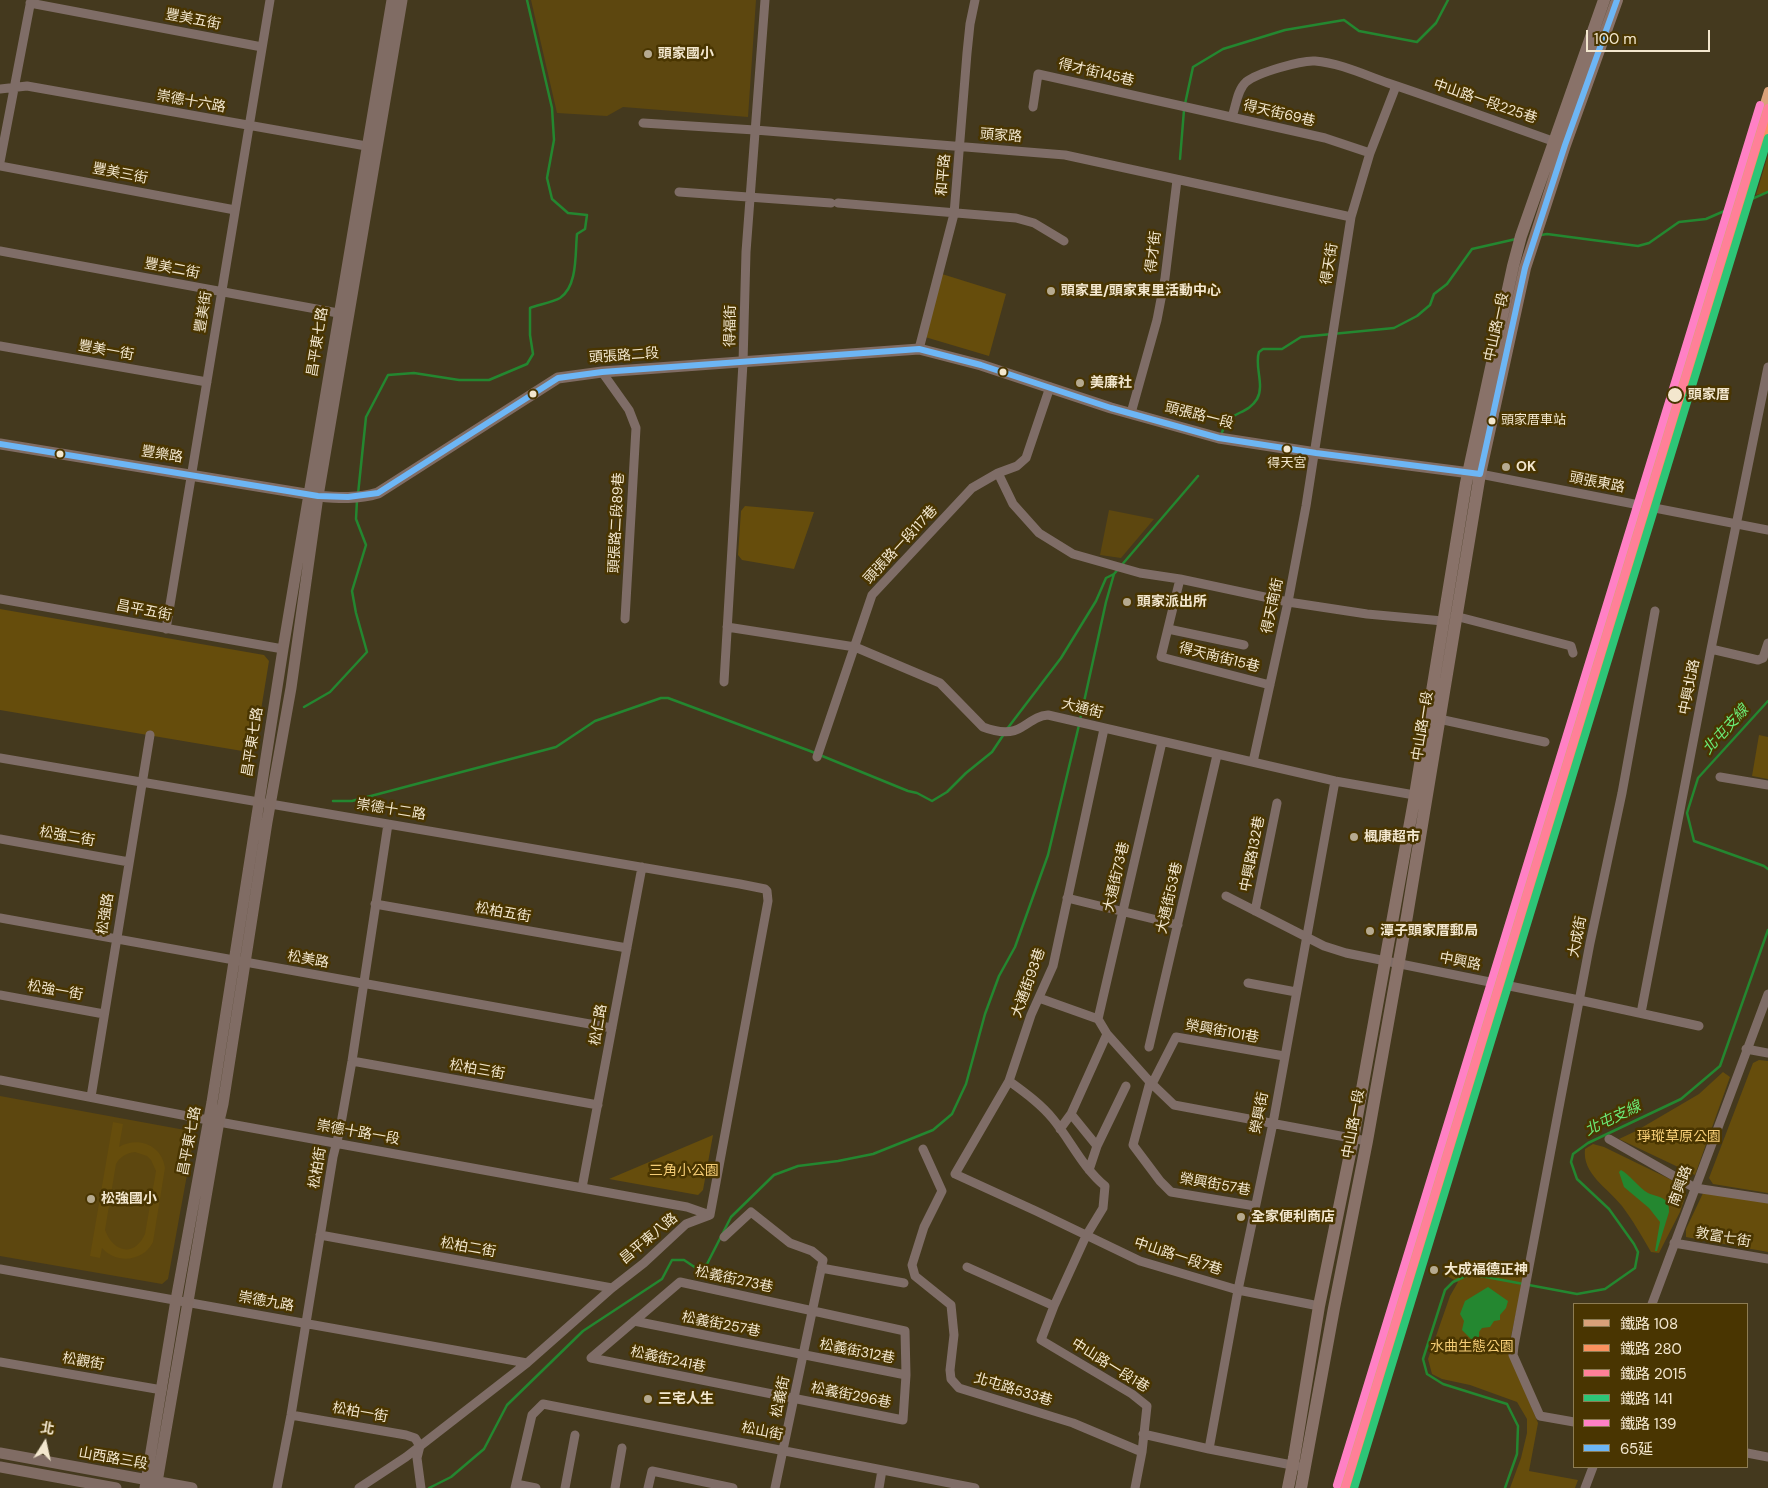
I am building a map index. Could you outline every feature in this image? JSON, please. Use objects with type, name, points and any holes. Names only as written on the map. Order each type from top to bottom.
[{"type":"main road","name":"中山路一段","points":[[1560,143],[1604,0]]},
{"type":"main road","name":"中山路一段","points":[[1299,1467],[1334,1308],[1367,1141],[1398,964],[1443,621],[1474,473],[1512,266],[1617,0]]},
{"type":"main road","name":"中山路一段","points":[[1299,1467],[1319,1306],[1353,1139],[1384,962],[1439,719],[1474,473]]},
{"type":"main road","points":[[1288,1488],[1299,1467]]},
{"type":"main road","points":[[1299,1467],[1301,1488]]},
{"type":"street","name":"豐美街","points":[[166,629],[270,0]]},
{"type":"street","name":"昌平東七路","points":[[239,962],[258,802],[283,650],[313,495],[372,147],[392,0]]},
{"type":"street","name":"昌平東七路","points":[[151,1484],[213,1121],[212,1102],[270,805],[290,688],[313,495],[338,313],[402,0]]},
{"type":"street","name":"得福街","points":[[724,682],[744,363],[746,252],[765,0]]},
{"type":"street","name":"和平路","points":[[919,349],[954,214],[967,53],[975,0]]},
{"type":"street","name":"豐美五街","points":[[30,2],[262,47]]},
{"type":"street","points":[[0,162],[30,2]]},
{"type":"street","name":"中山路一段225巷","points":[[1232,117],[1240,92],[1247,82],[1273,70],[1301,62],[1314,61],[1337,66],[1560,143]]},
{"type":"street","name":"得才街145巷","points":[[1033,107],[1038,74],[1181,106]]},
{"type":"street","name":"崇德十六路","points":[[0,89],[27,86],[372,147]]},
{"type":"street","name":"得天街","points":[[1316,453],[1351,217],[1370,153],[1396,86]]},
{"type":"street","name":"得天街69巷","points":[[1181,106],[1324,138],[1370,153]]},
{"type":"street","name":"頭家路","points":[[643,123],[755,130],[1064,155],[1351,217]]},
{"type":"street","name":"豐美三街","points":[[0,166],[235,210]]},
{"type":"street","name":"得才街","points":[[1130,413],[1157,320],[1177,180]]},
{"type":"street","points":[[679,192],[1016,218],[1034,223],[1064,241]]},
{"type":"street","name":"豐美二街","points":[[0,251],[338,313]]},
{"type":"street","name":"豐美一街","points":[[0,346],[207,382]]},
{"type":"street","name":"頭張路一段","points":[[919,349],[964,360],[1130,413],[1220,438],[1316,453],[1474,473]]},
{"type":"street","name":"頭張路二段","points":[[313,495],[346,498],[364,497],[385,488],[558,378],[602,372],[919,349]]},
{"type":"street","name":"中興北路","points":[[1641,1013],[1711,649],[1768,367]]},
{"type":"street","name":"頭張路二段89巷","points":[[602,372],[629,410],[636,428],[625,619]]},
{"type":"street","name":"頭張路一段117巷","points":[[817,757],[872,595],[972,488],[1017,466],[1026,458],[1050,387]]},
{"type":"street","name":"豐樂路","points":[[0,444],[313,495]]},
{"type":"street","name":"得天南街","points":[[1252,762],[1288,602],[1316,453]]},
{"type":"street","name":"頭張東路","points":[[1474,473],[1768,530]]},
{"type":"street","points":[[998,474],[1013,504],[1039,533],[1073,554],[1140,573],[1180,579],[1288,602],[1367,614],[1443,621]]},
{"type":"street","points":[[1180,579],[1168,629],[1244,645]]},
{"type":"street","name":"昌平五街","points":[[0,599],[283,650]]},
{"type":"street","name":"大成街","points":[[1573,1422],[1540,1416],[1513,1355],[1579,1000],[1622,793],[1655,611]]},
{"type":"street","points":[[1455,616],[1571,646],[1573,653]]},
{"type":"street","name":"大通街","points":[[727,626],[855,647],[940,683],[983,728],[1008,732],[1041,716],[1059,717],[1104,729],[1335,781],[1421,796]]},
{"type":"street","name":"得天南街15巷","points":[[1168,629],[1161,657],[1270,685]]},
{"type":"street","points":[[1711,649],[1758,660],[1763,658],[1768,643]]},
{"type":"street","points":[[1439,719],[1545,742]]},
{"type":"street","name":"大通街93巷","points":[[955,1174],[1008,1081],[1053,966],[1104,729]]},
{"type":"street","name":"松強路","points":[[91,1097],[150,736]]},
{"type":"street","name":"大通街73巷","points":[[1098,1019],[1162,742]]},
{"type":"street","name":"大通街53巷","points":[[1149,1047],[1217,755]]},
{"type":"street","name":"崇德十二路","points":[[0,758],[764,888],[767,891],[768,901],[710,1215]]},
{"type":"street","points":[[1720,777],[1768,785]]},
{"type":"street","name":"榮興街","points":[[1209,1449],[1335,781]]},
{"type":"street","name":"中興路132巷","points":[[1256,911],[1277,803]]},
{"type":"street","name":"松柏街","points":[[277,1488],[352,1061],[388,824]]},
{"type":"street","name":"松強二街","points":[[0,839],[129,862]]},
{"type":"street","name":"松仁路","points":[[582,1188],[642,867]]},
{"type":"street","name":"中興路","points":[[1226,896],[1324,946],[1346,953],[1699,1026]]},
{"type":"street","points":[[1067,898],[1178,925]]},
{"type":"street","name":"松柏五街","points":[[375,904],[627,948]]},
{"type":"street","name":"松美路","points":[[0,918],[612,1028]]},
{"type":"street","points":[[1248,983],[1296,992]]},
{"type":"street","name":"南興路","points":[[1652,1303],[1768,994]]},
{"type":"street","name":"松強一街","points":[[0,995],[104,1014]]},
{"type":"street","points":[[1039,998],[1098,1019],[1107,1034],[1151,1083],[1174,1105],[1367,1141]]},
{"type":"street","points":[[1060,1129],[1071,1114],[1107,1034]]},
{"type":"street","name":"榮興街101巷","points":[[1151,1083],[1176,1037],[1284,1056]]},
{"type":"street","points":[[1746,1049],[1768,1053]]},
{"type":"street","name":"松柏三街","points":[[352,1061],[598,1105]]},
{"type":"street","name":"崇德十路一段","points":[[0,1080],[213,1121],[687,1207],[710,1215]]},
{"type":"street","points":[[1008,1081],[1036,1102],[1052,1118],[1089,1170]]},
{"type":"street","name":"榮興街57巷","points":[[1151,1083],[1133,1145],[1160,1181],[1171,1192],[1255,1206]]},
{"type":"street","points":[[1089,1170],[1097,1146],[1126,1086]]},
{"type":"street","points":[[1071,1114],[1097,1146]]},
{"type":"street","points":[[1609,1139],[1695,1188],[1768,1199]]},
{"type":"street","name":"北屯路533巷","points":[[923,1149],[942,1191],[924,1227],[912,1266],[915,1276],[951,1305],[954,1335],[950,1370],[951,1378],[959,1388],[1073,1424],[1142,1452]]},
{"type":"street","name":"中山路一段1巷","points":[[1089,1170],[1106,1186],[1103,1208],[1086,1236],[1054,1306],[1041,1340],[1132,1394],[1147,1406],[1143,1434]]},
{"type":"street","name":"中山路一段7巷","points":[[955,1174],[1036,1210],[1140,1261],[1238,1290],[1319,1306]]},
{"type":"street","points":[[724,1237],[750,1212],[790,1242],[812,1251],[823,1260],[822,1268],[904,1283]]},
{"type":"street","name":"昌平東八路","points":[[359,1488],[406,1457],[527,1363],[612,1288],[644,1263],[686,1224],[710,1215]]},
{"type":"street","name":"松柏二街","points":[[320,1235],[612,1288]]},
{"type":"street","name":"敦富七街","points":[[1674,1243],[1768,1259]]},
{"type":"street","points":[[967,1266],[1054,1306]]},
{"type":"street","name":"松義街","points":[[775,1488],[822,1268]]},
{"type":"street","name":"崇德九路","points":[[0,1269],[527,1363]]},
{"type":"street","name":"松義街273巷","points":[[634,1321],[680,1282],[813,1311]]},
{"type":"street","name":"昌平東七路","points":[[151,1484],[162,1390],[181,1301]]},
{"type":"street","name":"松義街296巷","points":[[794,1400],[903,1420],[906,1375],[905,1331],[813,1311]]},
{"type":"street","name":"松義街257巷","points":[[634,1321],[804,1355]]},
{"type":"street","name":"松義街241巷","points":[[634,1321],[591,1358],[794,1400]]},
{"type":"street","name":"松義街312巷","points":[[804,1355],[906,1375]]},
{"type":"street","name":"松觀街","points":[[0,1362],[162,1390]]},
{"type":"street","name":"松山街","points":[[516,1486],[532,1415],[543,1404],[975,1488]]},
{"type":"street","name":"松柏一街","points":[[291,1415],[406,1435],[415,1438],[420,1446]]},
{"type":"street","points":[[1135,1488],[1142,1452],[1143,1434],[1299,1467]]},
{"type":"street","points":[[565,1488],[575,1436]]},
{"type":"street","points":[[420,1446],[417,1458],[421,1488]]},
{"type":"street","points":[[615,1488],[622,1448]]},
{"type":"street","name":"山西路三段","points":[[0,1453],[151,1484],[192,1488]]},
{"type":"street","points":[[1748,1453],[1768,1456]]},
{"type":"street","name":"山西路三段","points":[[0,1467],[116,1488]]},
{"type":"street","points":[[1585,1488],[1592,1468]]},
{"type":"street","points":[[879,1488],[882,1470]]},
{"type":"street","points":[[648,1488],[652,1471],[733,1488]]},
{"type":"street","points":[[516,1486],[536,1488]]},
{"type":"shaded area","name":"頭家國小","points":[[531,0],[756,0],[748,117],[623,107],[607,116],[557,113]]},
{"type":"shaded area","points":[[1109,510],[1154,519],[1121,558],[1100,555]]},
{"type":"shaded area","name":"松強國小","points":[[0,1096],[185,1130],[193,1142],[168,1279],[162,1284],[0,1256]]},
{"type":"shaded area","points":[[1621,1170],[1645,1191],[1662,1198],[1668,1203],[1669,1212],[1657,1251],[1655,1251],[1660,1222],[1649,1208],[1624,1187],[1619,1172]]},
{"type":"shaded area","points":[[1488,1287],[1508,1301],[1506,1308],[1500,1315],[1500,1320],[1494,1321],[1490,1327],[1482,1328],[1479,1332],[1479,1337],[1473,1341],[1462,1330],[1464,1321],[1460,1314],[1465,1301]]},
{"type":"green space","points":[[1768,155],[1768,192],[1756,195]]},
{"type":"green space","points":[[942,274],[1006,294],[989,356],[925,337]]},
{"type":"green space","points":[[745,506],[814,512],[794,569],[742,560],[738,555],[741,511]]},
{"type":"green space","points":[[0,609],[264,655],[269,661],[254,753],[0,710]]},
{"type":"green space","points":[[1759,735],[1768,737],[1768,779],[1752,776]]},
{"type":"green space","points":[[1759,1060],[1768,1061],[1768,1193],[1713,1184],[1709,1178],[1753,1063]]},
{"type":"green space","name":"琤瑽草原公園","points":[[1723,1072],[1730,1077],[1695,1175],[1619,1139],[1699,1094]]},
{"type":"green space","points":[[113,1122],[123,1124],[119,1147],[134,1142],[148,1145],[159,1153],[163,1160],[165,1168],[153,1242],[149,1249],[136,1257],[114,1257],[102,1248],[100,1258],[90,1256]],"holes":[[[135,1152],[147,1156],[156,1171],[145,1234],[135,1247],[124,1249],[113,1243],[105,1230],[116,1164],[119,1159]]]},
{"type":"green space","name":"三角小公園","points":[[713,1135],[703,1190],[698,1195],[609,1179]]},
{"type":"green space","points":[[1593,1144],[1604,1147],[1684,1186],[1682,1192],[1686,1194],[1680,1212],[1659,1253],[1651,1252],[1622,1206],[1592,1173],[1585,1158],[1585,1149]]},
{"type":"green space","points":[[1704,1191],[1768,1203],[1768,1252],[1686,1237],[1686,1229]]},
{"type":"green space","name":"水曲生態公園","points":[[1454,1270],[1484,1271],[1524,1277],[1508,1350],[1538,1423],[1529,1471],[1578,1480],[1575,1488],[1510,1488],[1521,1458],[1527,1433],[1527,1419],[1517,1402],[1470,1385],[1442,1379],[1432,1374],[1428,1359],[1450,1296],[1458,1282],[1447,1276]]},
{"type":"waterway","points":[[358,494],[366,417],[388,375],[414,373],[459,380],[489,380],[527,364],[533,354],[530,335],[530,308],[560,298],[570,286],[573,277],[577,234],[585,229],[587,215],[568,213],[552,199],[547,178],[554,140],[552,108],[527,0]]},
{"type":"waterway","points":[[1185,104],[1193,67],[1223,49],[1285,30],[1344,20],[1359,31],[1417,42],[1436,23],[1448,0]]},
{"type":"waterway","points":[[1180,159],[1184,110]]},
{"type":"waterway","points":[[1541,235],[1547,234],[1638,246],[1649,243],[1679,222],[1706,219],[1768,192]]},
{"type":"waterway","points":[[1221,435],[1228,420],[1247,409],[1257,399],[1260,388],[1258,357],[1259,352],[1263,349],[1282,349],[1301,337],[1394,328],[1417,316],[1430,305],[1434,294],[1447,284],[1472,249],[1516,239]]},
{"type":"waterway","points":[[1080,720],[1114,574],[1198,476]]},
{"type":"waterway","points":[[304,707],[330,692],[367,652],[352,591],[366,545],[356,519],[357,500]]},
{"type":"waterway","points":[[1007,729],[1061,658],[1096,601],[1106,578],[1114,574]]},
{"type":"waterway","points":[[333,801],[352,801],[556,747],[595,721],[661,698],[668,698],[810,751],[917,793],[932,801],[947,792],[966,773],[992,752],[1004,734]]},
{"type":"waterway","name":"北屯支線","points":[[1768,701],[1698,778],[1687,813],[1694,841],[1768,869]]},
{"type":"waterway","points":[[429,1488],[451,1477],[484,1449],[507,1405],[583,1331],[662,1279],[672,1260],[684,1260],[696,1268],[707,1264],[731,1217],[774,1175],[798,1166],[873,1154],[933,1130],[952,1114],[966,1084],[985,1014],[999,976],[1015,947],[1048,855],[1079,725]]},
{"type":"waterway","name":"北屯支線","points":[[1505,1488],[1517,1454],[1518,1426],[1507,1404],[1443,1384],[1427,1374],[1423,1359],[1445,1290],[1453,1282],[1470,1274],[1577,1294],[1605,1289],[1635,1268],[1638,1252],[1634,1244],[1609,1209],[1577,1179],[1571,1162],[1573,1154],[1588,1143],[1681,1099],[1720,1066],[1768,930]]},
{"type":"rail line","name":"108","points":[[1340,1488],[1768,91]]},
{"type":"rail line","name":"139","points":[[1337,1485],[1760,105]]},
{"type":"rail line","name":"2015","points":[[1345,1488],[1768,108]]},
{"type":"rail line","name":"280","points":[[1349,1488],[1768,121]]},
{"type":"rail line","name":"141","points":[[1354,1488],[1768,138]]},
{"type":"transit line","name":"65延","points":[[0,444],[318,496],[348,497],[378,493],[558,378],[602,372],[919,349],[981,365],[1111,408],[1219,438],[1316,453],[1480,474],[1525,268],[1565,145],[1617,0]]},
{"type":"place","name":"頭家國小","points":[[648,54]]},
{"type":"place","name":"頭家里/頭家東里活動中心","points":[[1051,291]]},
{"type":"place","name":"美廉社","points":[[1080,383]]},
{"type":"place","name":"頭家厝","points":[[1675,395]]},
{"type":"place","name":"頭家厝車站","points":[[1492,421]]},
{"type":"place","name":"得天宮","points":[[1287,449]]},
{"type":"place","name":"OK","points":[[1506,467]]},
{"type":"place","name":"頭家派出所","points":[[1127,602]]},
{"type":"place","name":"楓康超市","points":[[1354,837]]},
{"type":"place","name":"潭子頭家厝郵局","points":[[1370,931]]},
{"type":"place","name":"松強國小","points":[[91,1199]]},
{"type":"place","name":"全家便利商店","points":[[1241,1217]]},
{"type":"place","name":"大成福德正神","points":[[1434,1270]]},
{"type":"place","name":"三宅人生","points":[[648,1399]]}]
